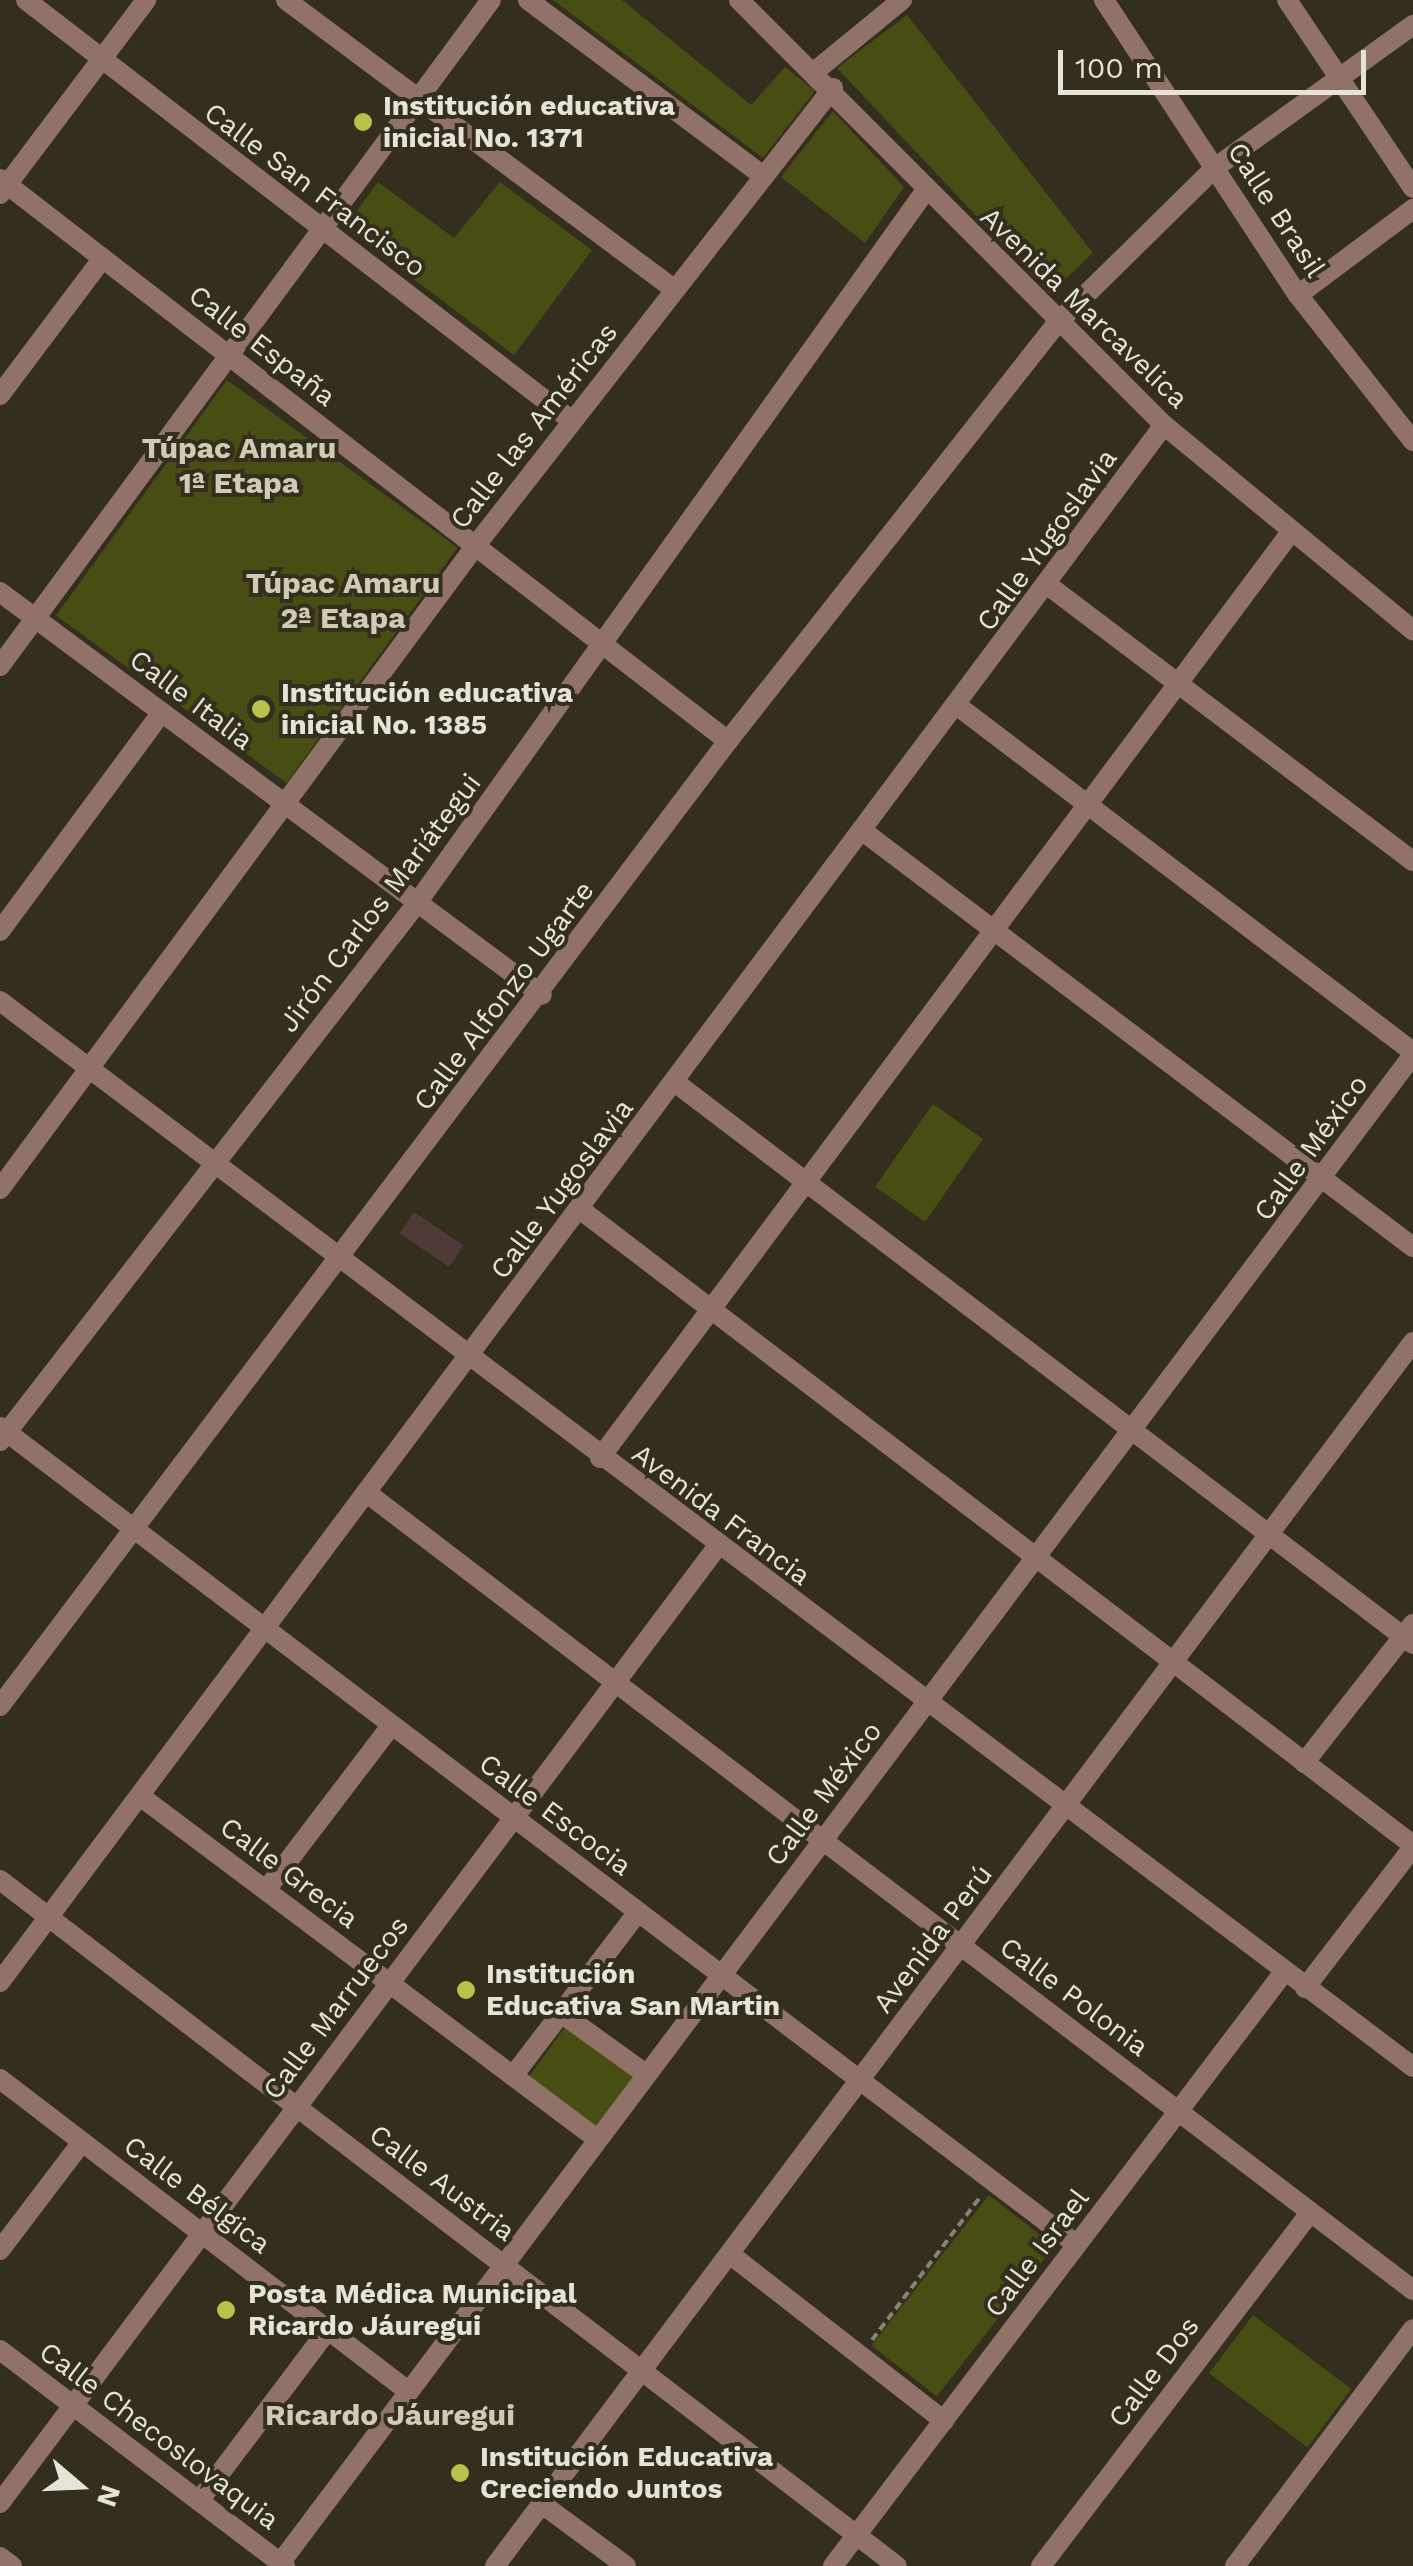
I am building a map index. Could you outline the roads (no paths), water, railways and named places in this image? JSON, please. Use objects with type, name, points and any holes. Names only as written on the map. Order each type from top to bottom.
[{"type":"street","name":"Calle San Francisco","points":[[26,0],[572,421]]},
{"type":"street","points":[[2,186],[146,0]]},
{"type":"street","points":[[286,0],[675,290]]},
{"type":"street","points":[[0,666],[492,0]]},
{"type":"street","points":[[528,0],[763,176]]},
{"type":"street","name":"Avenida Marcavelica","points":[[739,0],[833,88],[1057,324],[1164,426],[1413,630]]},
{"type":"street","points":[[814,72],[902,0]]},
{"type":"street","name":"Calle Brasil","points":[[1104,0],[1298,295],[1413,441]]},
{"type":"street","points":[[1287,0],[1413,188]]},
{"type":"street","name":"Calle Alfonzo Ugarte","points":[[0,1706],[542,995],[728,741],[1057,324],[1216,167],[1413,25]]},
{"type":"street","name":"Calle las Américas","points":[[0,1189],[476,546],[833,88]]},
{"type":"street","name":"Calle España","points":[[2,186],[228,354],[728,741]]},
{"type":"street","name":"Jirón Carlos Mariátegui","points":[[2,1434],[217,1164],[417,903],[926,190]]},
{"type":"street","points":[[1298,295],[1413,209]]},
{"type":"street","points":[[0,395],[102,258]]},
{"type":"street","name":"Calle Yugoslavia","points":[[0,1982],[959,707],[1164,426]]},
{"type":"street","points":[[600,1458],[1181,686],[1291,532]]},
{"type":"street","points":[[1049,586],[1413,861]]},
{"type":"street","name":"Calle Italia","points":[[0,592],[542,995]]},
{"type":"street","points":[[959,707],[1413,1053]]},
{"type":"street","points":[[0,931],[162,712]]},
{"type":"street","points":[[864,832],[1413,1247]]},
{"type":"street","name":"Avenida Francia","points":[[0,1002],[716,1547],[1413,2067]]},
{"type":"street","name":"Calle México","points":[[281,2565],[722,1973],[1137,1433],[1413,1053]]},
{"type":"street","points":[[676,1083],[1271,1536],[1410,1635],[1304,1762]]},
{"type":"street","points":[[580,1210],[1413,1846],[1306,1988]]},
{"type":"street","name":"Avenida Perú","points":[[495,2566],[1413,1342]]},
{"type":"street","name":"Calle Escocia","points":[[2,1434],[722,1973],[1077,2245]]},
{"type":"street","name":"Calle Polonia","points":[[367,1493],[1413,2290]]},
{"type":"street","name":"Calle Marruecos","points":[[0,2503],[716,1547]]},
{"type":"street","points":[[266,1890],[391,1726]]},
{"type":"street","name":"Calle Grecia","points":[[140,1796],[597,2139]]},
{"type":"street","name":"Calle Austria","points":[[0,1880],[897,2566]]},
{"type":"street","points":[[513,2076],[638,1912]]},
{"type":"street","name":"Calle Israel","points":[[834,2566],[1284,1972]]},
{"type":"street","points":[[560,2014],[646,2074]]},
{"type":"street","name":"Calle Bélgica","points":[[0,2079],[408,2391]]},
{"type":"street","points":[[0,2250],[82,2142]]},
{"type":"street","name":"Calle Dos","points":[[1041,2566],[1311,2212]]},
{"type":"street","points":[[731,2255],[944,2420]]},
{"type":"street","points":[[1235,2566],[1413,2329]]},
{"type":"street","points":[[199,2501],[328,2330]]},
{"type":"street","name":"Calle Checoslovaquia","points":[[0,2350],[281,2565]]},
{"type":"street","points":[[542,2504],[626,2566]]},
{"type":"street","points":[[0,2557],[12,2566]]},
{"type":"place","name":"Institución educativa inicial No. 1371","points":[[363,122]]},
{"type":"place","name":"Institución educativa inicial No. 1385","points":[[261,709]]},
{"type":"place","name":"Institución Educativa San Martin","points":[[466,1990]]},
{"type":"place","name":"Posta Médica Municipal Ricardo Jáuregui","points":[[226,2310]]},
{"type":"place","name":"Institución Educativa Creciendo Juntos","points":[[460,2473]]},
{"type":"district","name":"Túpac Amaru 1ª Etapa","points":[[239,465]]},
{"type":"district","name":"Túpac Amaru 2ª Etapa","points":[[343,600]]},
{"type":"district","name":"Ricardo Jáuregui","points":[[390,2415]]}]
